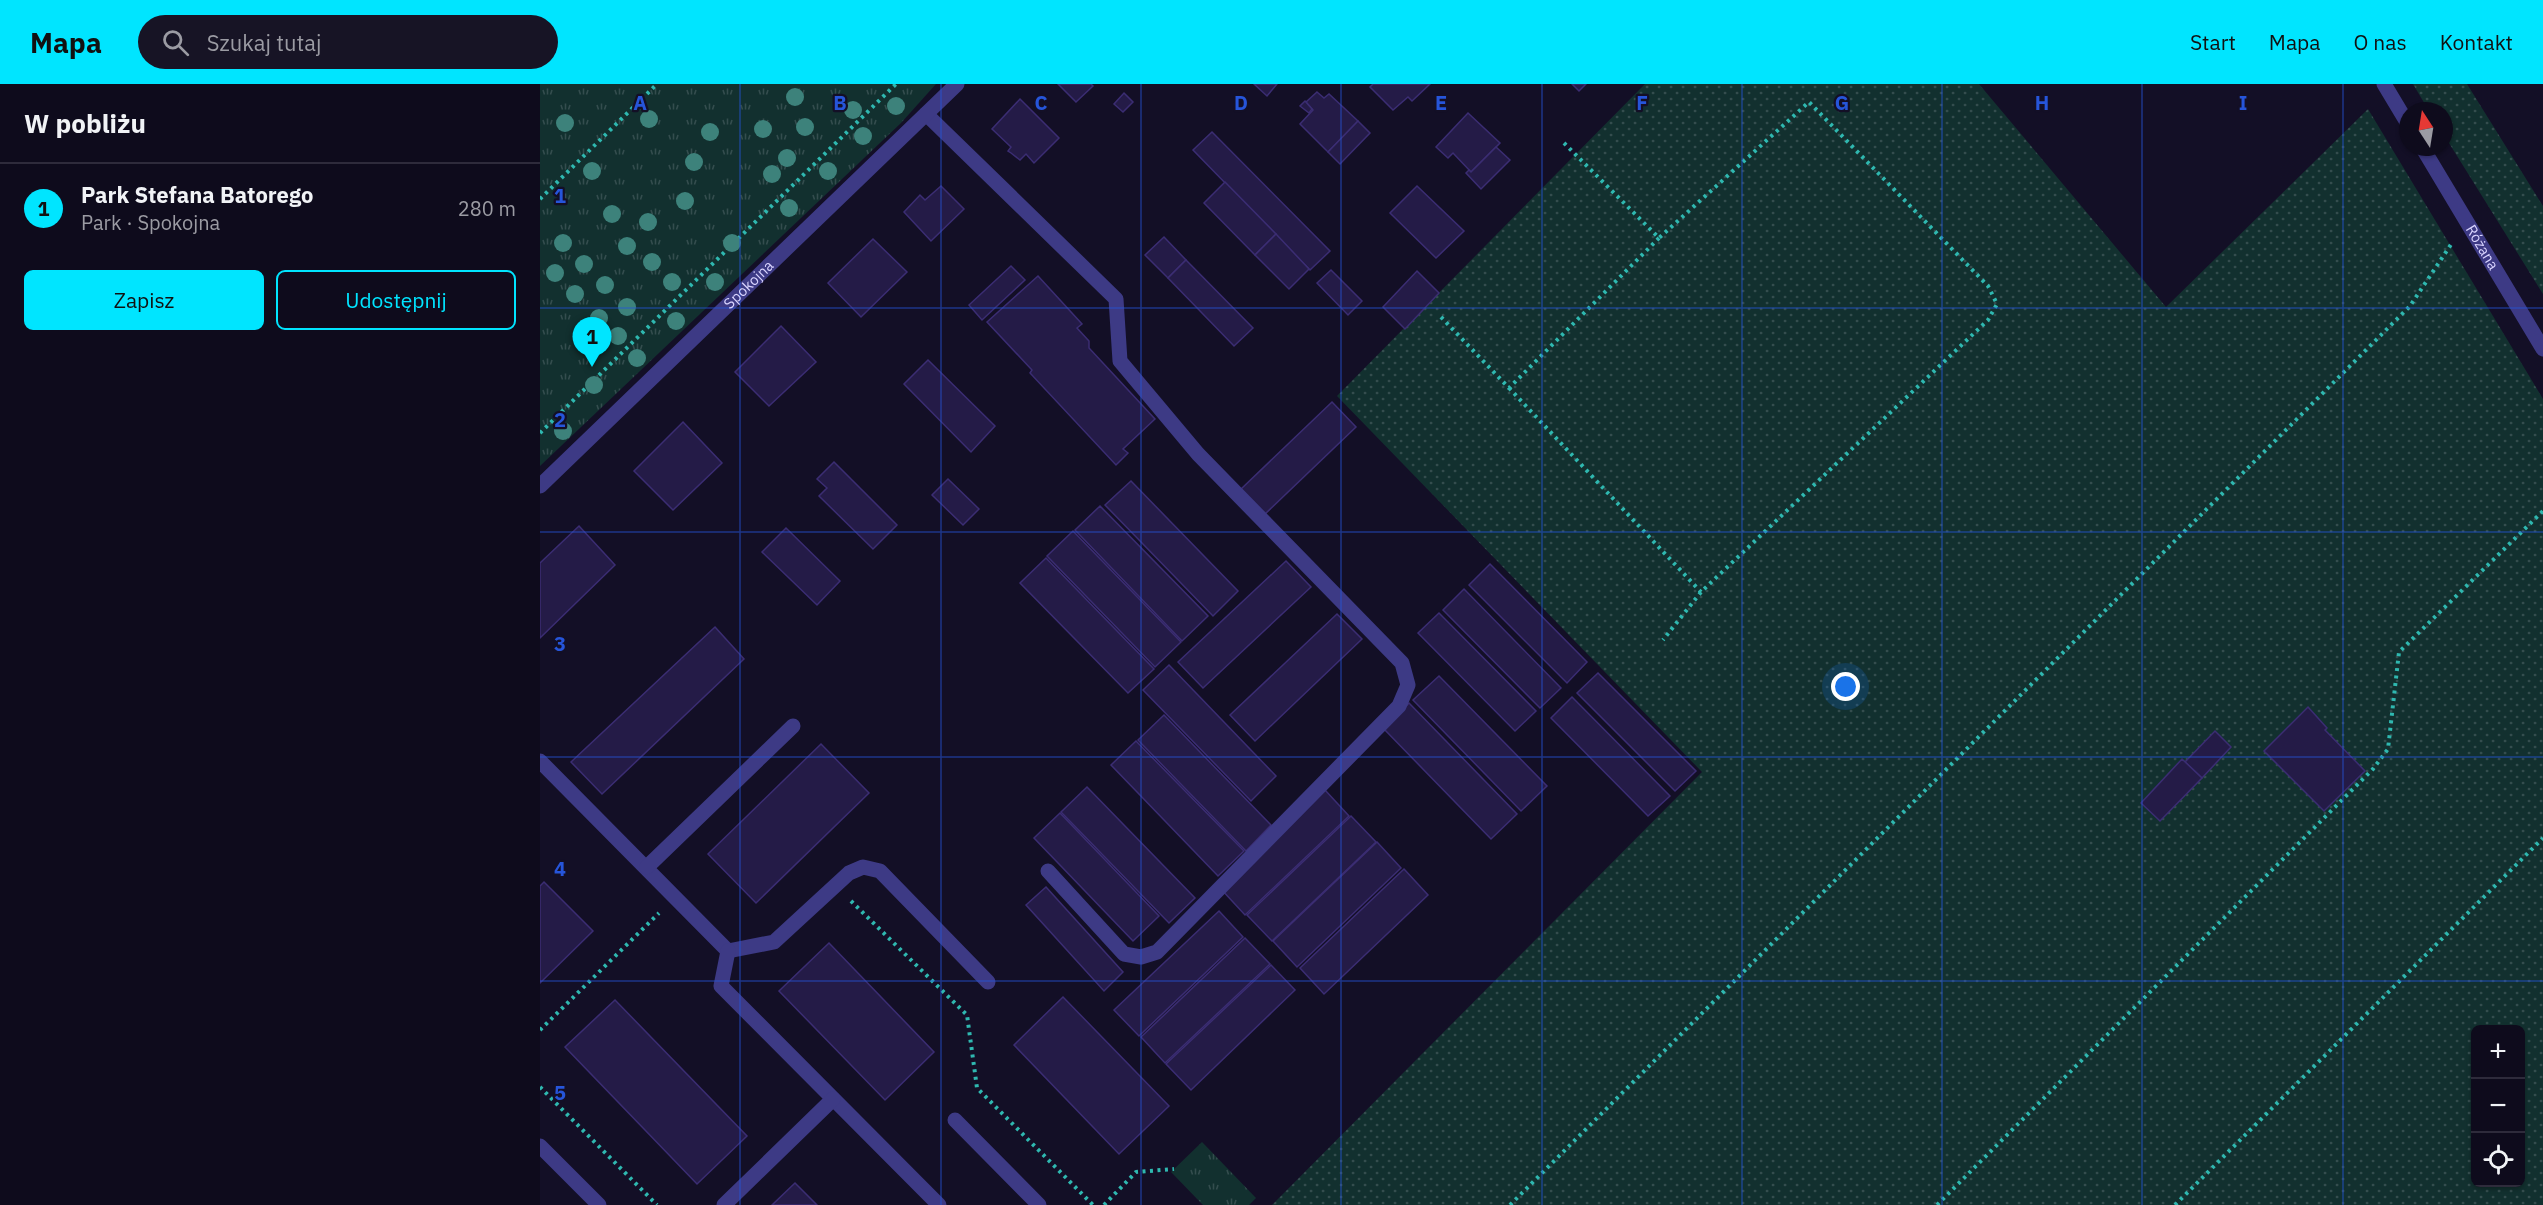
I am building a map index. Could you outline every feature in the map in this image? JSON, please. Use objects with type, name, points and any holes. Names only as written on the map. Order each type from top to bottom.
[{"type":"street","name":"Spokojna","points":[[540,486],[957,84]]},
{"type":"street","points":[[2385,84],[2399,108]]},
{"type":"street","points":[[926,114],[1116,299],[1120,361],[1198,454],[1402,663],[1408,685],[1400,706],[1157,952],[1141,957],[1124,954],[1047,871]]},
{"type":"street","name":"Różana","points":[[2427,156],[2543,349]]},
{"type":"street","points":[[647,867],[793,726]]},
{"type":"street","points":[[540,761],[728,951]]},
{"type":"street","points":[[728,951],[774,942],[834,884],[849,873],[863,867],[880,871],[988,982]]},
{"type":"street","points":[[728,951],[721,986],[939,1205]]},
{"type":"street","points":[[724,1205],[833,1099]]},
{"type":"street","points":[[955,1120],[1039,1205]]},
{"type":"street","points":[[540,1146],[599,1205]]},
{"type":"path","points":[[540,199],[657,84]]},
{"type":"path","points":[[540,433],[896,84]]},
{"type":"path","points":[[1509,387],[1659,238],[1809,102],[1988,286],[1996,304],[1988,320],[1701,592],[1663,640]]},
{"type":"path","points":[[1564,143],[1659,238]]},
{"type":"path","points":[[1510,1205],[2410,306],[2466,223]]},
{"type":"path","points":[[1441,317],[1701,592]]},
{"type":"path","points":[[1937,1205],[2373,769],[2388,749],[2399,652],[2543,511]]},
{"type":"path","points":[[2175,1205],[2543,838]]},
{"type":"path","points":[[834,884],[967,1015],[976,1088],[1093,1205]]},
{"type":"path","points":[[540,1030],[675,897]]},
{"type":"path","points":[[540,1087],[657,1205]]},
{"type":"path","points":[[1104,1205],[1136,1172],[1174,1168]]},
{"type":"green space","points":[[540,84],[936,84],[901,123],[540,466]]},
{"type":"green space","points":[[1645,84],[1979,84],[2166,307],[2368,109],[2543,399],[2543,1205],[1272,1205],[1702,772],[1337,396]]},
{"type":"green space","points":[[2413,84],[2467,84],[2543,206],[2543,294],[2453,149],[2453,102],[2424,102]]},
{"type":"green space","points":[[1202,1142],[1256,1198],[1249,1205],[1203,1205],[1171,1172]]},
{"type":"building","points":[[1058,84],[1091,84],[1093,86],[1076,102]]},
{"type":"building","points":[[1254,84],[1277,84],[1267,96]]},
{"type":"building","points":[[1373,84],[1430,84],[1412,101],[1408,97],[1393,110],[1370,87]]},
{"type":"building","points":[[1572,84],[1586,84],[1579,91]]},
{"type":"building","points":[[1317,92],[1324,98],[1329,94],[1358,121],[1328,152],[1300,124],[1313,110],[1306,102]]},
{"type":"building","points":[[1124,93],[1133,102],[1123,112],[1114,104]]},
{"type":"building","points":[[1020,99],[1059,138],[1034,163],[1026,154],[1020,160],[1008,151],[1011,147],[992,129]]},
{"type":"building","points":[[1305,101],[1312,109],[1309,113],[1300,106]]},
{"type":"building","points":[[1468,113],[1500,143],[1471,172],[1453,153],[1448,158],[1436,147]]},
{"type":"building","points":[[1358,121],[1370,133],[1340,164],[1328,152]]},
{"type":"building","points":[[1212,132],[1330,251],[1310,270],[1193,150]]},
{"type":"building","points":[[1496,147],[1510,160],[1481,189],[1466,173],[1469,170],[1471,172]]},
{"type":"building","points":[[1225,182],[1276,234],[1255,255],[1204,203]]},
{"type":"building","points":[[941,186],[964,209],[931,241],[904,212],[920,195],[925,200]]},
{"type":"building","points":[[1417,186],[1464,231],[1436,258],[1390,213]]},
{"type":"building","points":[[1276,234],[1309,269],[1289,289],[1255,255]]},
{"type":"building","points":[[1164,237],[1186,260],[1168,278],[1145,255]]},
{"type":"building","points":[[873,239],[907,272],[861,317],[828,283]]},
{"type":"building","points":[[1186,260],[1253,328],[1234,346],[1168,278]]},
{"type":"building","points":[[1011,266],[1025,280],[982,320],[969,305]]},
{"type":"building","points":[[1331,270],[1362,301],[1348,315],[1317,283]]},
{"type":"building","points":[[1417,271],[1439,293],[1405,329],[1383,307]]},
{"type":"building","points":[[1038,276],[1082,324],[1077,328],[1089,341],[1089,348],[1155,419],[1123,449],[1128,453],[1116,465],[1030,373],[1032,370],[987,322]]},
{"type":"building","points":[[781,326],[816,362],[769,406],[735,372]]},
{"type":"building","points":[[928,360],[995,426],[971,452],[904,384]]},
{"type":"building","points":[[1332,402],[1356,427],[1264,515],[1240,490]]},
{"type":"building","points":[[683,422],[722,463],[673,510],[634,471]]},
{"type":"building","points":[[834,462],[897,525],[873,549],[819,496],[827,488],[817,479]]},
{"type":"building","points":[[948,479],[979,509],[963,525],[932,495]]},
{"type":"building","points":[[1131,481],[1238,591],[1213,616],[1105,505]]},
{"type":"building","points":[[1100,506],[1208,616],[1182,641],[1075,530]]},
{"type":"building","points":[[579,526],[615,565],[540,638],[540,563]]},
{"type":"building","points":[[786,528],[840,581],[817,605],[762,552]]},
{"type":"building","points":[[1073,531],[1181,642],[1155,667],[1047,556]]},
{"type":"building","points":[[1046,558],[1154,669],[1128,693],[1020,583]]},
{"type":"building","points":[[1286,561],[1311,587],[1203,688],[1178,662]]},
{"type":"building","points":[[1490,564],[1587,662],[1567,683],[1469,585]]},
{"type":"building","points":[[1464,589],[1561,688],[1540,708],[1443,610]]},
{"type":"building","points":[[1439,613],[1536,711],[1515,731],[1418,633]]},
{"type":"building","points":[[1337,614],[1362,639],[1255,741],[1230,715]]},
{"type":"building","points":[[715,627],[744,659],[602,794],[571,762]]},
{"type":"building","points":[[1169,665],[1276,776],[1251,801],[1143,690]]},
{"type":"building","points":[[1598,673],[1696,771],[1675,791],[1577,693]]},
{"type":"building","points":[[1439,676],[1547,786],[1521,811],[1413,700]]},
{"type":"building","points":[[1572,697],[1670,796],[1648,816],[1551,718]]},
{"type":"building","points":[[1409,703],[1517,814],[1491,839],[1384,729]]},
{"type":"building","points":[[2308,707],[2327,728],[2325,730],[2365,771],[2324,811],[2264,751]]},
{"type":"building","points":[[1164,715],[1271,825],[1246,851],[1138,740]]},
{"type":"building","points":[[2215,731],[2231,747],[2202,778],[2185,762]]},
{"type":"building","points":[[1136,741],[1244,851],[1218,876],[1111,765]]},
{"type":"building","points":[[821,744],[869,793],[756,903],[708,854]]},
{"type":"building","points":[[2182,759],[2202,778],[2160,821],[2141,803]]},
{"type":"building","points":[[1087,787],[1195,898],[1169,923],[1061,812]]},
{"type":"building","points":[[1325,790],[1349,816],[1245,915],[1221,889]]},
{"type":"building","points":[[1060,813],[1159,916],[1133,941],[1034,838]]},
{"type":"building","points":[[1351,816],[1376,842],[1272,941],[1247,915]]},
{"type":"building","points":[[1377,842],[1401,868],[1297,967],[1273,941]]},
{"type":"building","points":[[1404,869],[1428,895],[1324,994],[1300,968]]},
{"type":"building","points":[[544,882],[593,931],[540,983],[540,886]]},
{"type":"building","points":[[1046,887],[1123,972],[1104,991],[1026,905]]},
{"type":"building","points":[[1219,911],[1243,937],[1139,1036],[1114,1010]]},
{"type":"building","points":[[1245,938],[1270,964],[1165,1063],[1141,1037]]},
{"type":"building","points":[[829,943],[934,1052],[885,1100],[779,991]]},
{"type":"building","points":[[1271,965],[1295,990],[1191,1090],[1166,1064]]},
{"type":"building","points":[[1063,997],[1169,1106],[1119,1154],[1014,1045]]},
{"type":"building","points":[[615,1000],[747,1136],[697,1184],[565,1047]]},
{"type":"building","points":[[795,1183],[817,1205],[772,1205]]},
{"type":"place","name":"Park Stefana Batorego","points":[[592,367]]}]
